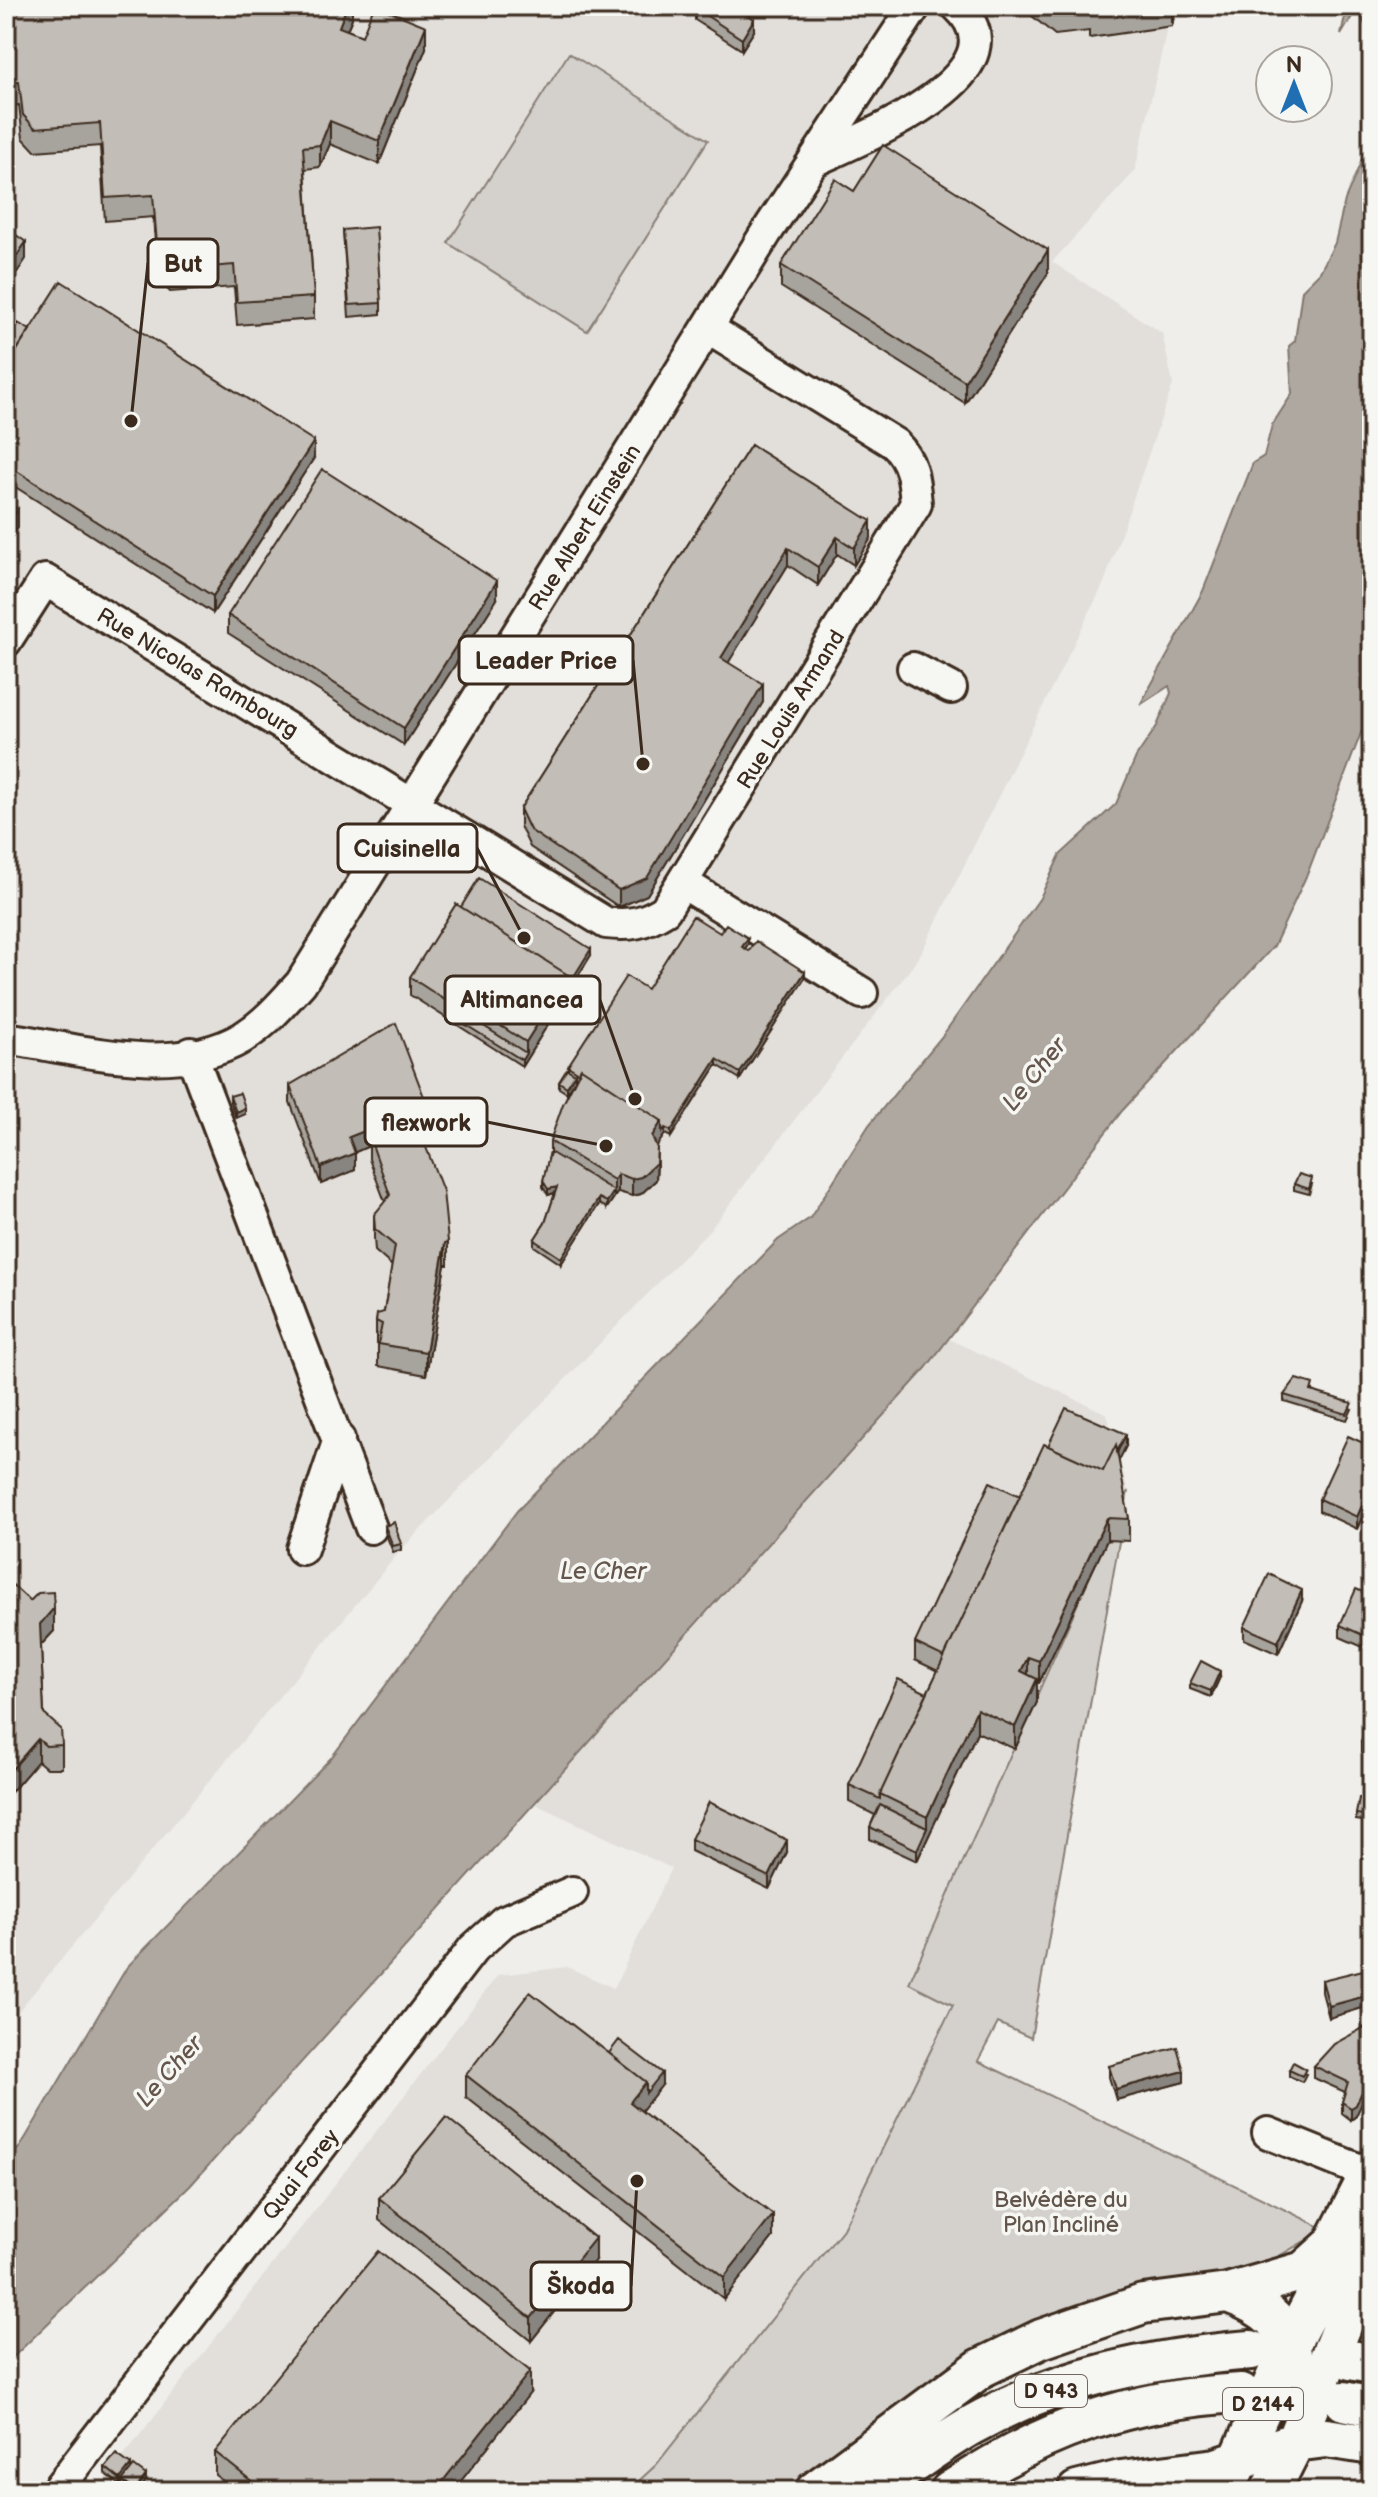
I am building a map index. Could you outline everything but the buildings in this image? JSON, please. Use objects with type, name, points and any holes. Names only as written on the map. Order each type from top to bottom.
[{"type":"main road","points":[[815,2491],[981,2368],[1041,2339],[1143,2304],[1228,2293],[1304,2271],[1321,2257],[1337,2237],[1371,2216]]},
{"type":"main road","name":"D 2144","points":[[1328,2321],[1371,2216]]},
{"type":"main road","name":"D 2144","points":[[1270,2491],[1270,2456],[1371,2216]]},
{"type":"main road","points":[[1228,2293],[1257,2304],[1277,2321],[1328,2321],[1299,2393],[1300,2406],[1270,2456]]},
{"type":"main road","name":"D 943","points":[[873,2491],[970,2426],[1028,2399],[1095,2375],[1174,2356],[1251,2350]]},
{"type":"main road","name":"D 943","points":[[950,2491],[1045,2435],[1109,2412],[1181,2396],[1241,2393]]},
{"type":"main road","points":[[1077,2491],[1121,2480],[1270,2456],[1372,2445]]},
{"type":"street","name":"Rue Albert Einstein","points":[[6,1038],[161,1059],[242,1038],[272,1016],[301,983],[707,328],[915,6]]},
{"type":"street","points":[[814,161],[882,129],[958,81],[970,66],[975,46],[973,29],[957,6]]},
{"type":"street","name":"Rue Louis Armand","points":[[413,802],[606,923],[629,926],[646,923],[665,910],[683,883],[916,504],[914,479],[907,456],[895,444],[707,328]]},
{"type":"street","name":"Rue Nicolas Rambourg","points":[[6,641],[45,580],[413,802]]},
{"type":"street","points":[[913,668],[951,688]]},
{"type":"street","points":[[683,883],[862,993]]},
{"type":"street","points":[[191,1053],[371,1528]]},
{"type":"street","points":[[302,1549],[339,1439]]},
{"type":"street","name":"Quai Forey","points":[[56,2491],[473,1949],[504,1921],[572,1892]]},
{"type":"street","points":[[1268,2133],[1371,2216]]},
{"type":"shaded area","points":[[6,6],[1172,6],[1135,171],[1052,262],[1162,333],[1173,384],[1104,583],[918,959],[713,1226],[401,1550],[6,2026]]},
{"type":"shaded area","points":[[949,1339],[1107,1414],[1128,1491],[909,1983],[953,2005],[843,2229],[656,2465],[628,2491],[96,2491],[498,1975],[567,1967],[614,1988],[671,1868],[533,1803]]},
{"type":"green space","points":[[569,53],[708,140],[587,331],[448,243]]},
{"type":"green space","name":"Belvédère du Plan Incliné","points":[[1128,1491],[1031,2038],[998,2023],[978,2061],[1325,2229],[1247,2275],[951,2374],[793,2491],[628,2491],[656,2465],[843,2229],[953,2005],[909,1983]]},
{"type":"water","name":"Le Cher","points":[[1347,6],[1372,6],[1372,704],[1308,872],[1274,946],[1122,1111],[926,1368],[190,2186],[6,2364],[6,2161],[20,2147],[127,1967],[331,1758],[517,1511],[778,1240],[810,1218],[869,1125],[943,1035],[1040,898],[1060,855],[1116,804],[1136,757],[1157,726],[1171,693],[1169,686],[1140,705],[1203,591],[1253,463],[1264,456],[1272,425],[1292,394],[1289,346],[1295,341],[1302,290],[1320,272],[1335,243],[1345,200],[1371,138],[1371,37],[1357,8],[1341,35]]},
{"type":"place","name":"But","points":[[131,421]]},
{"type":"place","name":"Leader Price","points":[[643,764]]},
{"type":"place","name":"Cuisinella","points":[[524,938]]},
{"type":"place","name":"Altimancea","points":[[635,1099]]},
{"type":"place","name":"flexwork","points":[[606,1146]]},
{"type":"place","name":"Škoda","points":[[637,2181]]}]
